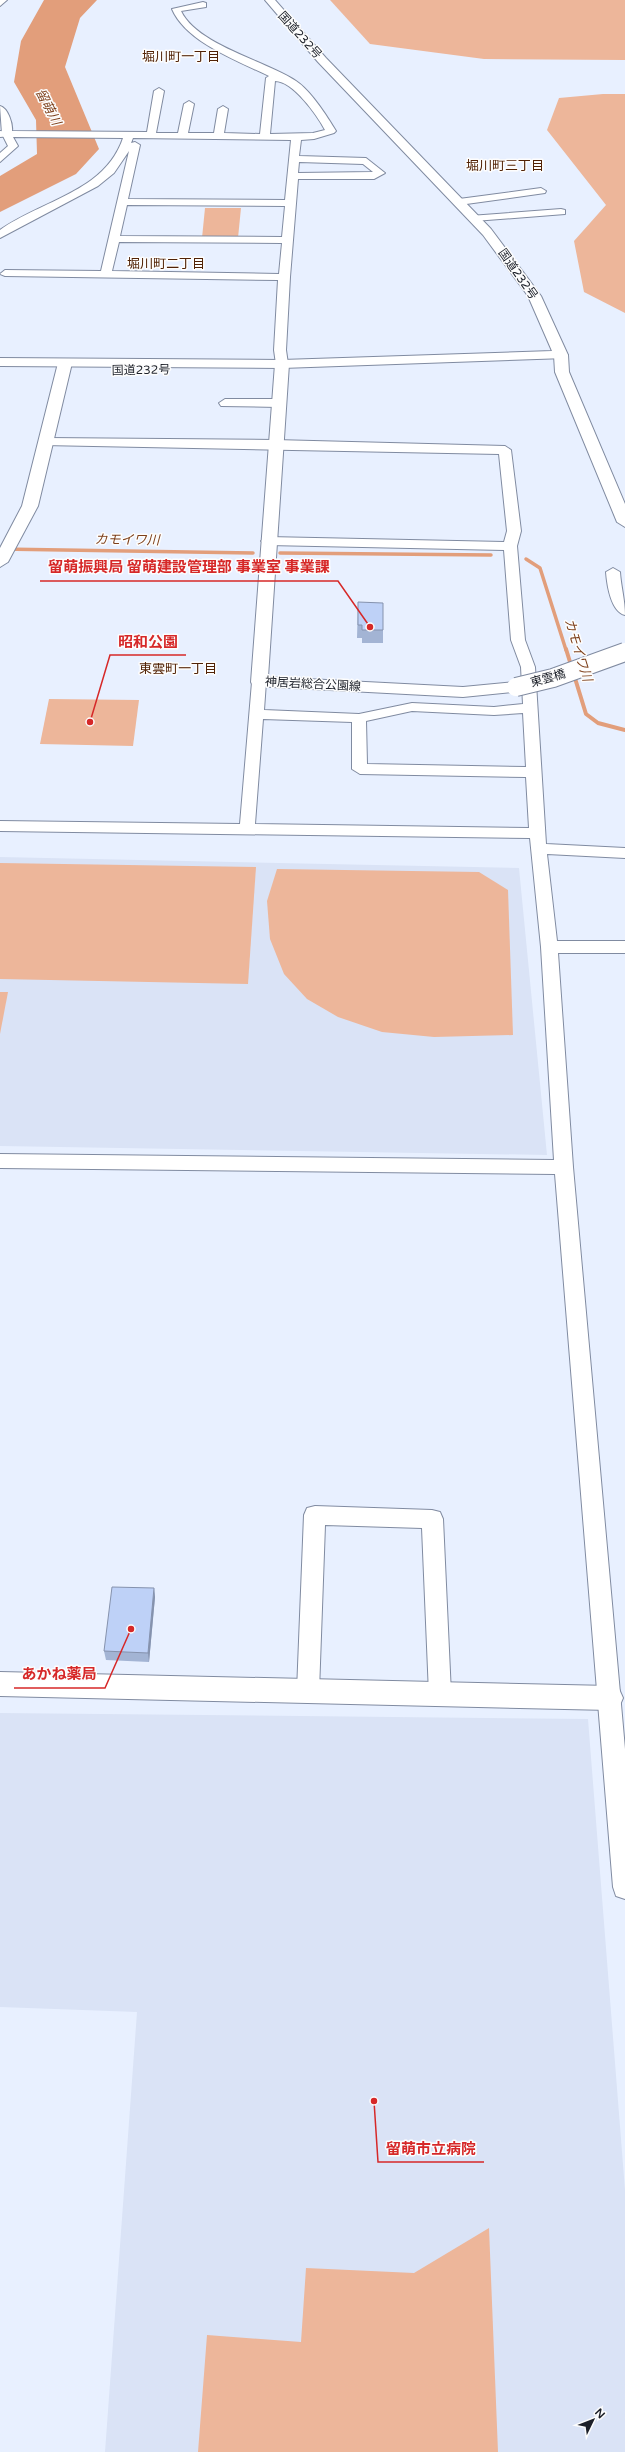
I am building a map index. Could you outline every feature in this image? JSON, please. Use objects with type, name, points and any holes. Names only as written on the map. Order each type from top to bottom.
[{"type":"main road","name":"国道232号","points":[[5,366],[256,368],[282,364],[560,355],[534,296],[488,232],[322,60],[270,0]]},
{"type":"main road","points":[[560,355],[625,496]]},
{"type":"main road","name":"神居岩総合公園線","points":[[282,364],[275,444],[259,682],[463,692],[516,687]]},
{"type":"main road","points":[[5,553],[30,506],[47,442],[64,367]]},
{"type":"main road","points":[[568,371],[625,522]]},
{"type":"main road","name":"東雲橋","points":[[516,687],[552,678],[625,652]]},
{"type":"main road","points":[[0,1684],[610,1698]]},
{"type":"street","points":[[0,3],[3,0]]},
{"type":"street","points":[[7,134],[296,137],[314,136],[331,131],[323,117],[293,83],[235,56],[191,30],[180,18],[176,9],[203,5]]},
{"type":"street","points":[[219,58],[235,56]]},
{"type":"street","points":[[265,137],[271,78],[282,78]]},
{"type":"street","points":[[151,135],[160,91]]},
{"type":"street","points":[[182,136],[189,104]]},
{"type":"street","points":[[0,109],[8,125],[7,134],[13,146],[0,160]]},
{"type":"street","points":[[219,136],[223,109]]},
{"type":"street","points":[[106,274],[122,202],[130,135]]},
{"type":"street","points":[[0,235],[21,222],[97,182],[115,167],[124,153],[130,135]]},
{"type":"street","points":[[282,364],[280,350],[284,277],[289,203],[296,137]]},
{"type":"street","points":[[293,176],[374,176],[380,173],[366,161],[294,160]]},
{"type":"street","points":[[530,181],[571,222]]},
{"type":"street","points":[[459,202],[541,191]]},
{"type":"street","points":[[122,202],[289,203]]},
{"type":"street","points":[[474,218],[500,214],[532,216],[561,212]]},
{"type":"street","points":[[532,216],[550,224]]},
{"type":"street","points":[[114,239],[287,240]]},
{"type":"street","points":[[5,273],[284,277]]},
{"type":"street","points":[[225,403],[278,403]]},
{"type":"street","points":[[47,442],[275,444],[505,450],[514,531],[510,546],[518,640],[528,667],[537,841],[549,946],[564,1168],[625,1888]]},
{"type":"street","points":[[268,541],[510,546]]},
{"type":"street","points":[[613,572],[614,588],[625,611]]},
{"type":"street","points":[[247,829],[259,682]]},
{"type":"street","points":[[257,714],[360,718],[412,708],[494,711],[531,708]]},
{"type":"street","points":[[360,718],[360,769],[534,772]]},
{"type":"street","points":[[0,826],[247,829],[537,841],[625,853]]},
{"type":"street","points":[[549,946],[625,947]]},
{"type":"street","points":[[0,1161],[564,1168]]},
{"type":"street","points":[[308,1691],[315,1515],[432,1519],[440,1694]]},
{"type":"shaded area","points":[[330,0],[625,0],[625,60],[484,59],[370,44]]},
{"type":"shaded area","points":[[603,94],[625,94],[625,313],[584,292],[574,241],[606,205],[547,130],[559,98]]},
{"type":"shaded area","points":[[205,208],[241,208],[238,238],[202,238]]},
{"type":"shaded area","points":[[49,699],[139,700],[133,746],[40,744]]},
{"type":"shaded area","points":[[0,857],[519,868],[547,1155],[0,1146]]},
{"type":"shaded area","points":[[0,863],[256,867],[248,984],[0,979]]},
{"type":"shaded area","points":[[277,869],[479,872],[508,890],[513,1035],[434,1037],[382,1032],[338,1017],[307,999],[284,974],[270,939],[267,901]]},
{"type":"shaded area","points":[[0,992],[8,992],[0,1034]]},
{"type":"shaded area","points":[[0,1713],[588,1719],[625,2190],[625,2452],[105,2452],[137,2012],[0,2007]]},
{"type":"shaded area","points":[[489,2228],[498,2452],[198,2452],[207,2335],[301,2342],[306,2268],[414,2273]]},
{"type":"water","name":"留萌川","points":[[44,0],[97,0],[80,18],[65,67],[99,149],[76,174],[0,212],[0,176],[37,154],[36,120],[14,82],[21,41]]},
{"type":"building","points":[[358,602],[383,603],[383,630],[362,630],[362,625],[358,625]]},
{"type":"building","points":[[112,1587],[154,1588],[148,1653],[104,1651]]},
{"type":"waterway","name":"カモイワ川","points":[[0,549],[253,553]]},
{"type":"waterway","name":"カモイワ川","points":[[280,553],[491,555]]},
{"type":"waterway","name":"カモイワ川","points":[[526,559],[540,568],[566,650]]},
{"type":"waterway","name":"カモイワ川","points":[[566,649],[586,714],[598,723],[625,730]]},
{"type":"place","name":"留萌振興局 留萌建設管理部 事業室 事業課","points":[[370,627]]},
{"type":"place","name":"昭和公園","points":[[90,722]]},
{"type":"place","name":"あかね薬局","points":[[131,1629]]},
{"type":"place","name":"留萌市立病院","points":[[374,2101]]},
{"type":"district","name":"堀川町一丁目","points":[[181,57]]},
{"type":"district","name":"堀川町三丁目","points":[[505,166]]},
{"type":"district","name":"堀川町二丁目","points":[[166,264]]},
{"type":"district","name":"東雲町一丁目","points":[[178,669]]}]
